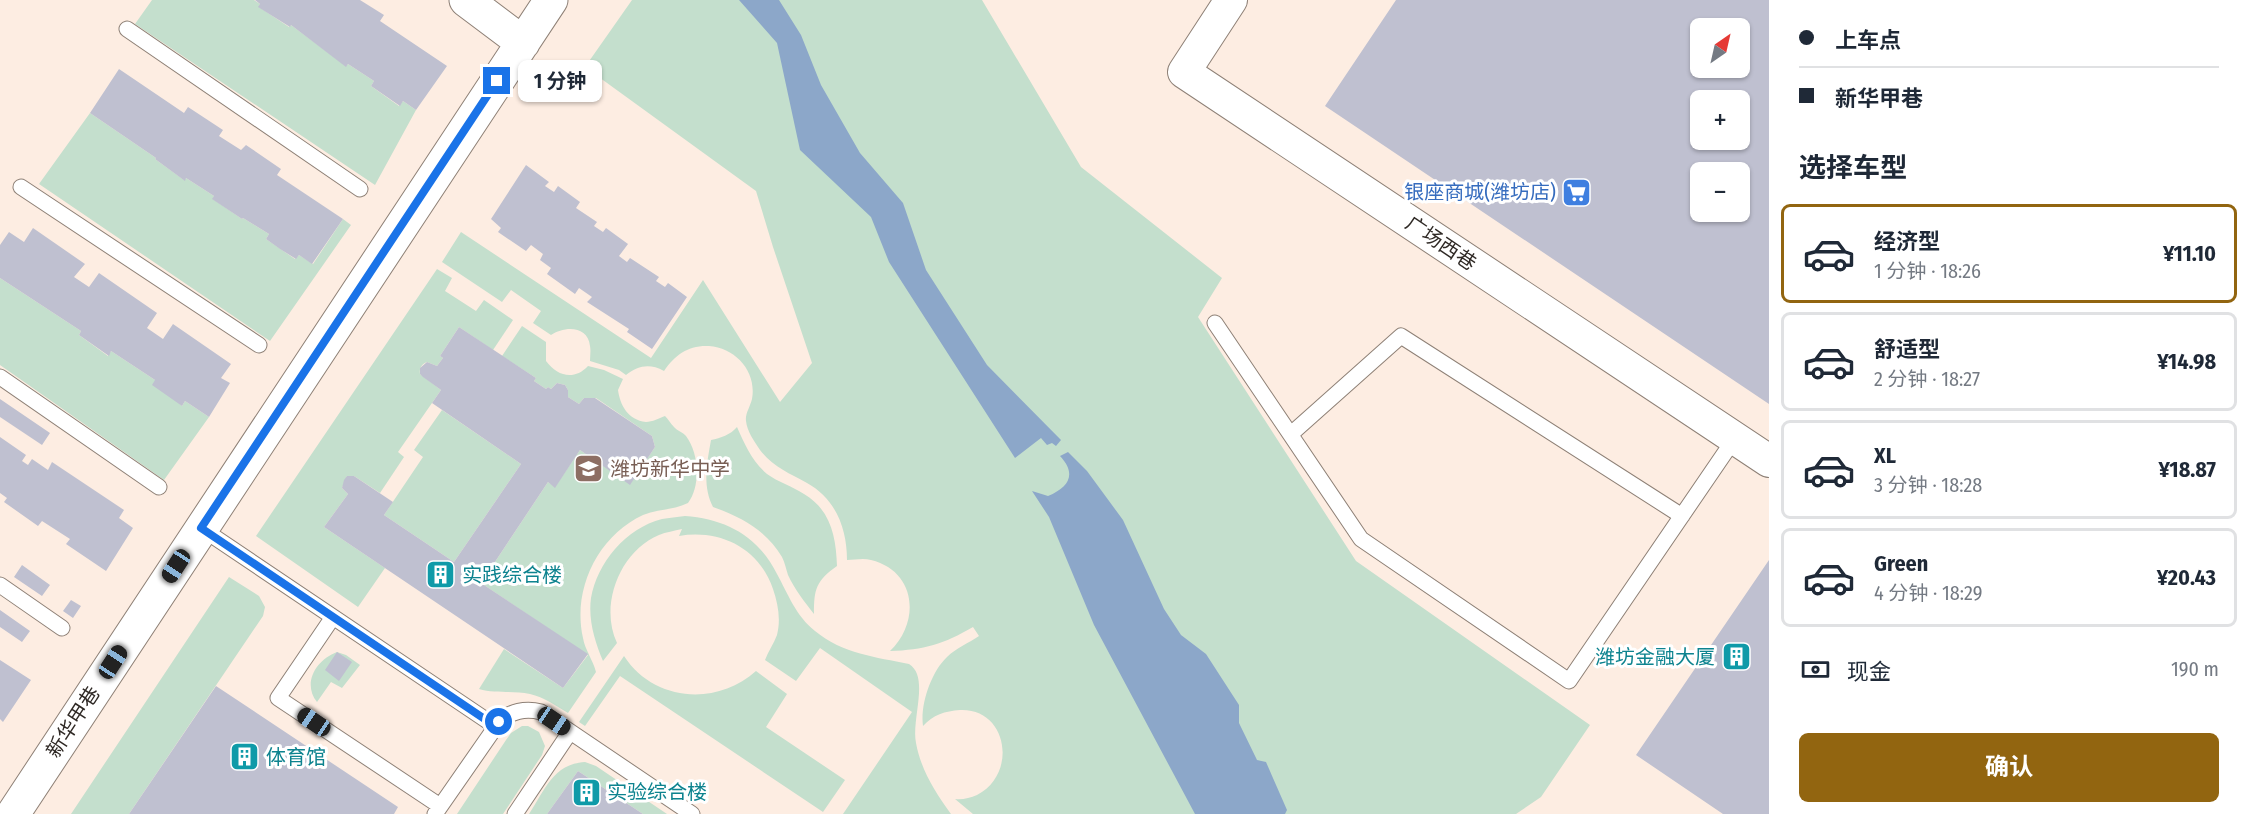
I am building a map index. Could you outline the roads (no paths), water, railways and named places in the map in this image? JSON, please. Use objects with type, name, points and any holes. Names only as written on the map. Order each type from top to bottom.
[{"type":"street","points":[[466,0],[523,42]]},
{"type":"street","name":"新华甲巷","points":[[13,814],[551,0]]},
{"type":"street","name":"广场西巷","points":[[1231,0],[1184,72],[1769,461]]},
{"type":"lane","points":[[127,29],[360,189]]},
{"type":"lane","points":[[21,187],[259,345]]},
{"type":"lane","points":[[1215,322],[1361,539],[1569,681],[1735,438]]},
{"type":"lane","points":[[1291,434],[1401,336],[1682,516]]},
{"type":"lane","points":[[0,377],[159,488]]},
{"type":"lane","points":[[201,528],[495,726]]},
{"type":"lane","points":[[0,585],[62,628]]},
{"type":"lane","points":[[333,617],[279,698],[438,810],[495,726],[512,713],[528,710],[541,712],[692,814]]},
{"type":"lane","points":[[514,814],[570,732]]},
{"type":"water","points":[[739,0],[779,0],[801,35],[821,85],[860,153],[903,203],[926,270],[987,365],[1061,440],[1056,446],[1052,443],[1047,445],[1041,438],[1015,458],[889,262],[871,217],[800,150],[777,43]]},
{"type":"water","points":[[1068,452],[1087,471],[1123,520],[1164,609],[1181,635],[1206,654],[1239,705],[1239,723],[1257,760],[1266,762],[1287,810],[1285,814],[1195,814],[1094,625],[1049,517],[1032,491],[1048,496],[1066,484],[1068,469],[1060,456]]},
{"type":"place","name":"银座商城(潍坊店)","points":[[1577,192]]},
{"type":"place","name":"潍坊新华中学","points":[[589,469]]},
{"type":"place","name":"实践综合楼","points":[[441,575]]},
{"type":"place","name":"潍坊金融大厦","points":[[1736,657]]},
{"type":"place","name":"体育馆","points":[[245,757]]},
{"type":"place","name":"实验综合楼","points":[[586,792]]}]
